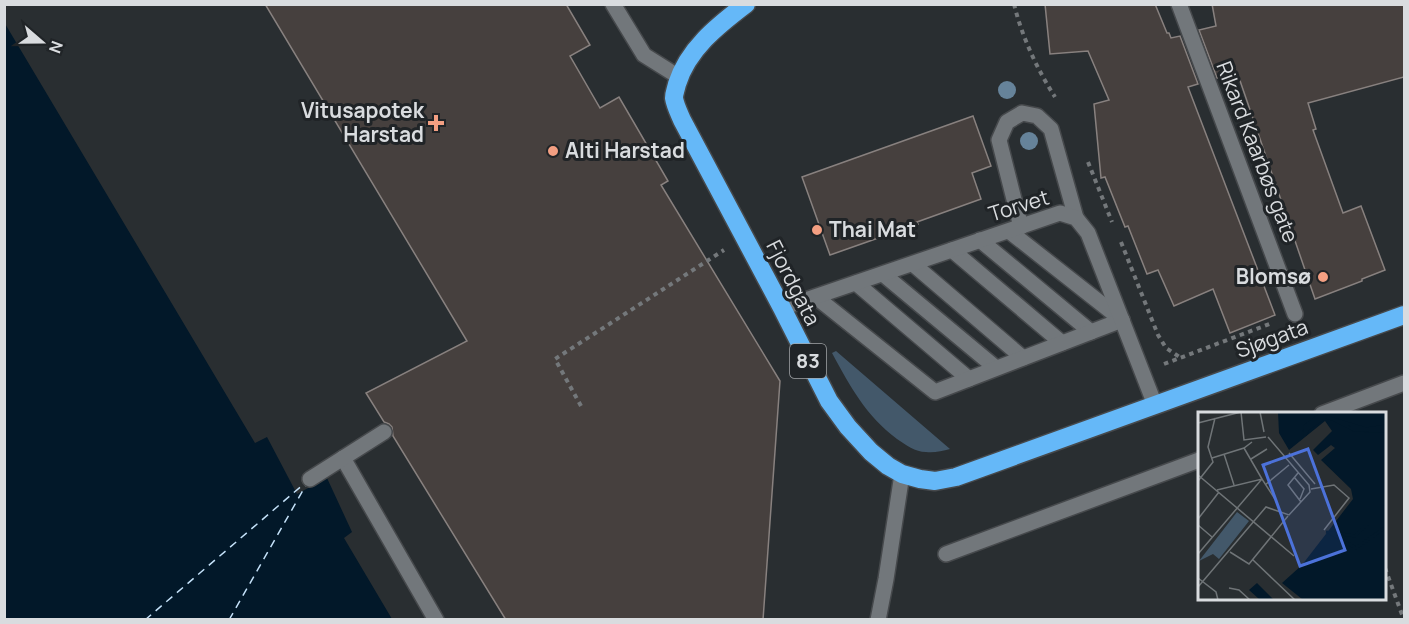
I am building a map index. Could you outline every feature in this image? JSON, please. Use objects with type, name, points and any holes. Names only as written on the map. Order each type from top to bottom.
[{"type":"highway","name":"Fjordgata","points":[[746,4],[700,42],[679,77],[674,96],[682,120],[829,401],[848,427],[871,452],[902,474],[920,480],[935,481],[956,477],[1155,405]]},
{"type":"highway","name":"Sjøgata","points":[[1155,405],[1404,315]]},
{"type":"street","points":[[613,4],[644,55],[679,77]]},
{"type":"street","name":"Rikard Kaarbøs gate","points":[[1179,4],[1295,314]]},
{"type":"street","points":[[816,297],[934,392],[1122,320],[1015,229],[999,140],[1007,122],[1022,113],[1037,116],[1051,129],[1076,218]]},
{"type":"street","name":"Torvet","points":[[782,308],[1060,213],[1076,218],[1088,233],[1155,405]]},
{"type":"street","points":[[980,240],[1090,332]]},
{"type":"street","points":[[952,250],[1062,343]]},
{"type":"street","points":[[913,264],[1023,358]]},
{"type":"street","points":[[883,274],[996,368]]},
{"type":"street","points":[[856,283],[969,379]]},
{"type":"street","points":[[1327,412],[1404,383]]},
{"type":"street","points":[[310,479],[384,432]]},
{"type":"street","points":[[343,458],[436,620]]},
{"type":"street","points":[[946,554],[1198,460]]},
{"type":"street","points":[[878,620],[902,474]]},
{"type":"path","points":[[1014,4],[1018,21],[1043,79],[1056,98]]},
{"type":"path","points":[[1084,153],[1114,227]]},
{"type":"path","points":[[580,406],[555,359],[745,237]]},
{"type":"path","points":[[1119,238],[1158,335],[1166,348],[1181,358]]},
{"type":"path","points":[[1143,372],[1295,314]]},
{"type":"path","points":[[1385,568],[1404,620]]},
{"type":"shaded area","points":[[4,22],[255,443],[267,437],[297,494],[327,478],[352,532],[344,538],[392,619],[5,619]]},
{"type":"shaded area","points":[[836,351],[950,449],[932,452],[918,451],[904,444],[886,430],[852,389],[832,353]]},
{"type":"building","points":[[265,4],[566,4],[590,45],[570,56],[600,108],[619,97],[668,181],[661,185],[780,381],[763,620],[506,620],[393,436],[392,427],[384,422],[366,393],[467,341]]},
{"type":"building","points":[[1045,4],[1155,4],[1167,33],[1171,38],[1180,36],[1198,84],[1188,87],[1275,315],[1230,333],[1213,289],[1174,306],[1158,270],[1147,274],[1105,177],[1101,178],[1094,104],[1109,100],[1088,51],[1050,54]]},
{"type":"building","points":[[1212,4],[1404,4],[1404,77],[1308,103],[1316,129],[1313,130],[1343,213],[1361,206],[1385,270],[1315,299],[1237,72],[1217,78],[1199,30],[1216,26]]},
{"type":"building","points":[[973,116],[991,166],[972,173],[981,199],[830,255],[802,177]]},
{"type":"ferry route","points":[[145,620],[305,483]]},
{"type":"ferry route","points":[[229,620],[306,485]]},
{"type":"place","name":"Vitusapotek Harstad","points":[[436,123]]},
{"type":"place","name":"Alti Harstad","points":[[553,151]]},
{"type":"place","name":"Thai Mat","points":[[817,230]]},
{"type":"place","name":"Blomsø","points":[[1323,277]]}]
